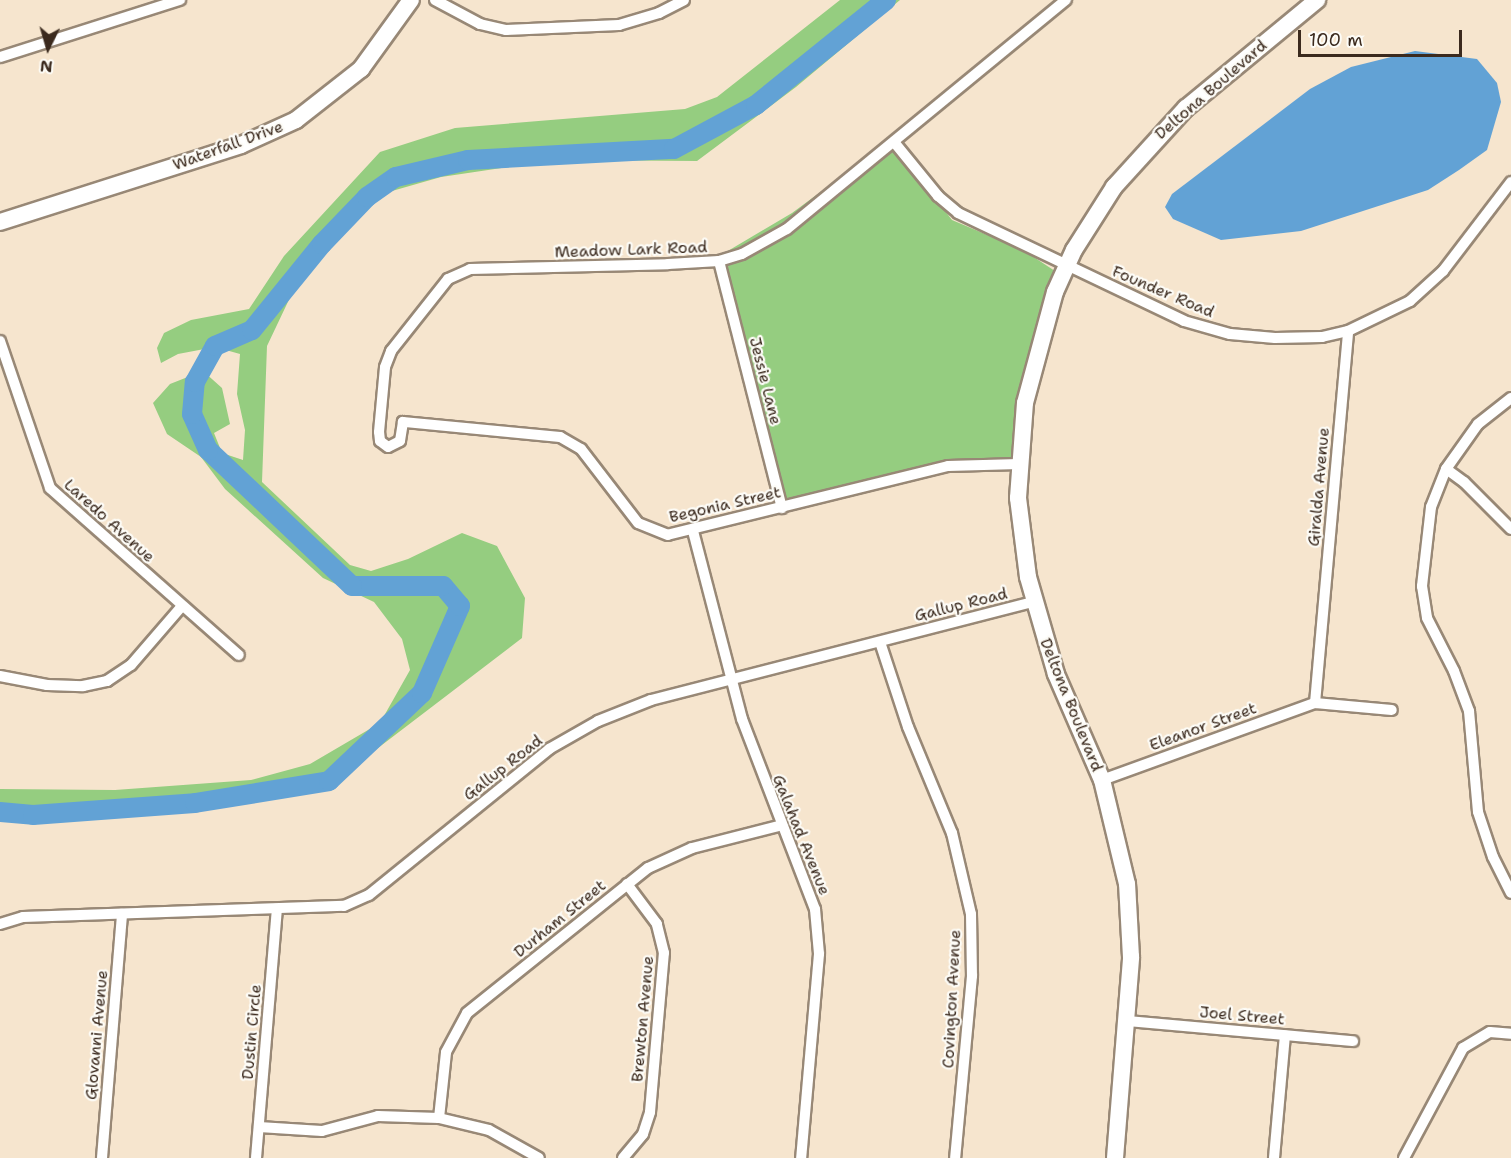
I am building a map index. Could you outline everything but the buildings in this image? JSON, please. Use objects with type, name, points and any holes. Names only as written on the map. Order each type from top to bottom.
[{"type":"main road","name":"Waterfall Drive","points":[[0,222],[241,145],[296,120],[361,69],[411,0]]},
{"type":"main road","name":"Deltona Boulevard","points":[[1115,1158],[1131,957],[1127,884],[1102,780],[1056,674],[1033,602],[1021,534],[1019,465],[1032,368],[1067,266],[1114,187],[1160,133],[1317,0]]},
{"type":"street","points":[[0,57],[180,0]]},
{"type":"street","points":[[435,0],[480,24],[506,30],[619,25],[658,13],[684,0]]},
{"type":"street","name":"Meadow Lark Road","points":[[388,447],[380,441],[379,432],[385,367],[391,351],[448,279],[470,269],[719,261],[764,244],[787,229],[1066,0]]},
{"type":"street","name":"Founder Road","points":[[894,142],[938,196],[958,213],[1067,266],[1206,329],[1298,339],[1348,331],[1392,312],[1428,286],[1511,182]]},
{"type":"street","name":"Jessie Lane","points":[[719,261],[782,508]]},
{"type":"street","name":"Giralda Avenue","points":[[1315,703],[1348,331]]},
{"type":"street","name":"Laredo Avenue","points":[[0,342],[50,488],[239,655]]},
{"type":"street","points":[[1511,398],[1478,424],[1446,470],[1426,532],[1423,602],[1433,634],[1454,671],[1469,711],[1478,812],[1493,857],[1511,893]]},
{"type":"street","name":"Begonia Street","points":[[388,447],[400,441],[403,422],[561,436],[580,449],[638,523],[668,535],[693,531],[948,466],[1019,465]]},
{"type":"street","points":[[1446,470],[1464,482],[1511,529]]},
{"type":"street","name":"Galahad Avenue","points":[[693,531],[731,680],[755,758],[809,889],[818,933],[801,1158]]},
{"type":"street","name":"Gallup Road","points":[[0,924],[23,917],[333,908],[358,901],[572,735],[651,700],[1033,602]]},
{"type":"street","points":[[0,676],[47,685],[84,686],[107,681],[131,664],[182,606]]},
{"type":"street","name":"Covington Avenue","points":[[880,642],[908,727],[952,833],[971,914],[972,976],[956,1158]]},
{"type":"street","name":"Eleanor Street","points":[[1102,780],[1315,703],[1392,710]]},
{"type":"street","name":"Durham Street","points":[[439,1118],[446,1052],[458,1025],[648,868],[692,849],[782,825]]},
{"type":"street","name":"Brewton Avenue","points":[[623,1158],[643,1134],[650,1112],[664,953],[657,924],[627,884]]},
{"type":"street","name":"Dustin Circle","points":[[256,1158],[277,909]]},
{"type":"street","name":"Glovanni Avenue","points":[[102,1158],[122,914]]},
{"type":"street","name":"Joel Street","points":[[1127,1021],[1353,1041]]},
{"type":"street","points":[[1404,1158],[1463,1048],[1490,1032],[1511,1034]]},
{"type":"street","points":[[1274,1158],[1285,1035]]},
{"type":"street","points":[[259,1127],[322,1131],[378,1116],[439,1118],[489,1130],[539,1158]]},
{"type":"green space","points":[[840,0],[900,0],[796,87],[697,161],[556,160],[441,177],[371,197],[304,268],[267,346],[262,482],[350,565],[371,571],[408,559],[462,533],[497,546],[525,598],[522,638],[323,790],[276,799],[0,810],[0,789],[115,790],[251,780],[310,764],[380,723],[410,670],[402,639],[374,602],[323,578],[225,489],[201,457],[167,434],[153,403],[170,384],[203,371],[222,388],[230,424],[214,433],[222,453],[243,460],[245,430],[237,394],[240,354],[215,347],[178,354],[161,363],[157,348],[164,333],[191,320],[249,309],[284,256],[380,152],[455,128],[685,109],[717,97]]},
{"type":"green space","points":[[891,140],[952,220],[1023,250],[1058,273],[1026,367],[1012,467],[881,477],[780,515],[716,258],[792,213]]},
{"type":"water","points":[[1415,51],[1477,59],[1497,83],[1501,102],[1487,150],[1428,190],[1301,231],[1221,240],[1173,219],[1165,207],[1172,194],[1310,89],[1351,67]]},
{"type":"waterway","points":[[0,812],[33,815],[195,803],[329,781],[422,693],[460,606],[443,586],[352,586],[208,450],[192,414],[195,382],[215,346],[252,330],[322,244],[367,197],[396,177],[468,160],[674,149],[756,105],[886,0]]}]
